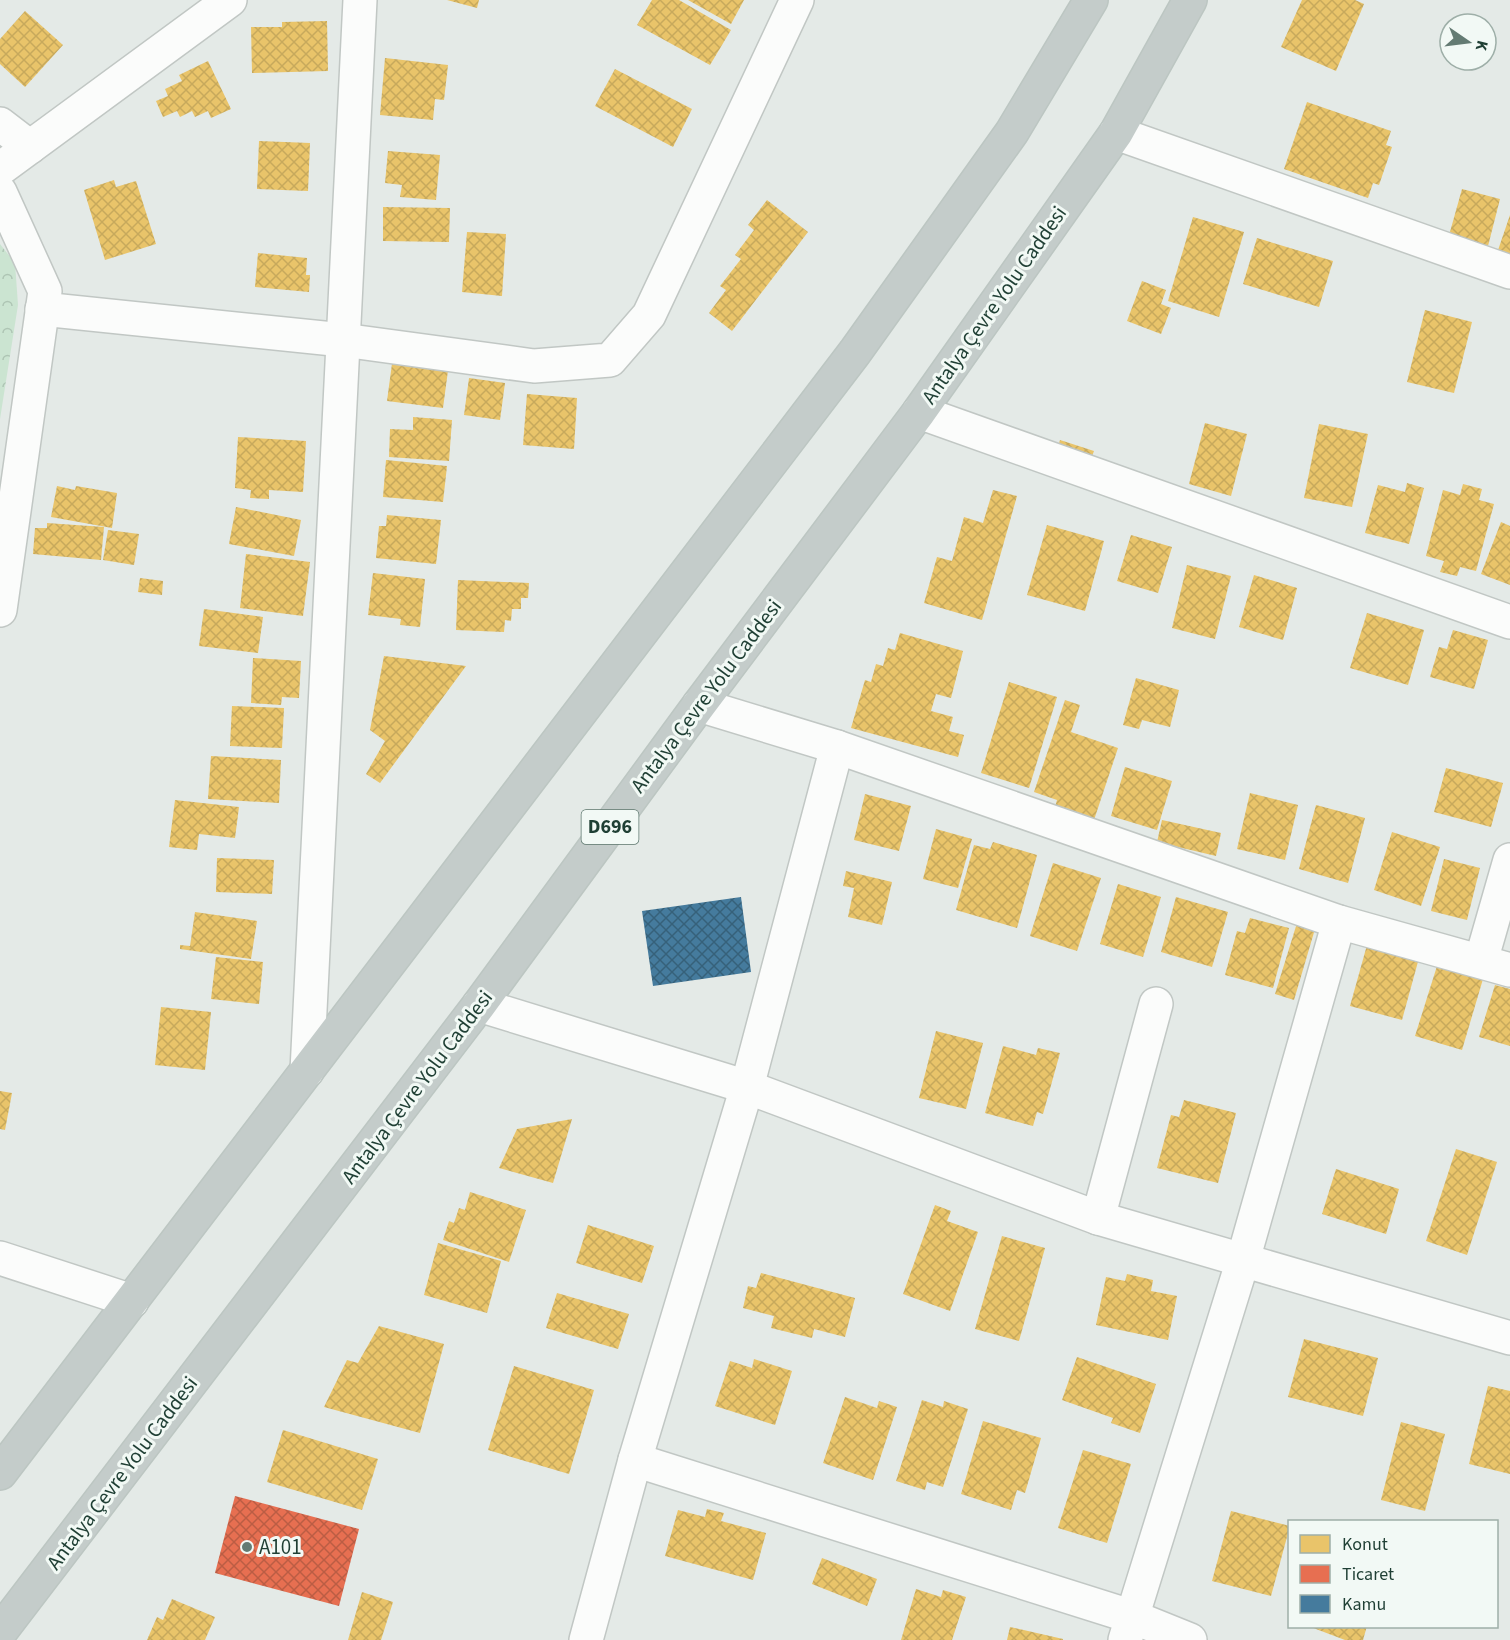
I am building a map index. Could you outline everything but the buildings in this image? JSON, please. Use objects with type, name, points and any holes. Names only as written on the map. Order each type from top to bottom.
[{"type":"highway","points":[[0,1473],[855,352],[1012,132],[1091,0]]},
{"type":"highway","name":"Antalya Çevre Yolu Caddesi","points":[[0,1632],[480,1005],[699,705],[919,412],[1116,133],[1190,0]]},
{"type":"street","points":[[0,169],[230,0]]},
{"type":"street","points":[[307,1071],[360,0]]},
{"type":"street","points":[[42,309],[343,340],[534,366],[610,360],[649,315],[797,0]]},
{"type":"street","points":[[0,124],[30,147]]},
{"type":"street","points":[[1116,133],[1510,272]]},
{"type":"street","points":[[0,192],[45,291],[0,610]]},
{"type":"street","points":[[919,412],[1510,622]]},
{"type":"street","points":[[699,705],[837,747],[1339,921],[1495,966],[1510,860]]},
{"type":"street","points":[[586,1640],[635,1460],[747,1087],[837,747]]},
{"type":"street","points":[[1129,1628],[1243,1260],[1339,921]]},
{"type":"street","points":[[1098,1218],[1156,1004]]},
{"type":"street","points":[[480,1005],[747,1087],[1098,1218],[1510,1338]]},
{"type":"street","points":[[0,1258],[132,1301]]},
{"type":"street","points":[[635,1460],[1129,1628],[1190,1640]]},
{"type":"green space","points":[[0,244],[15,263],[18,305],[0,419]]},
{"type":"place","name":"A101","points":[[247,1547]]}]
